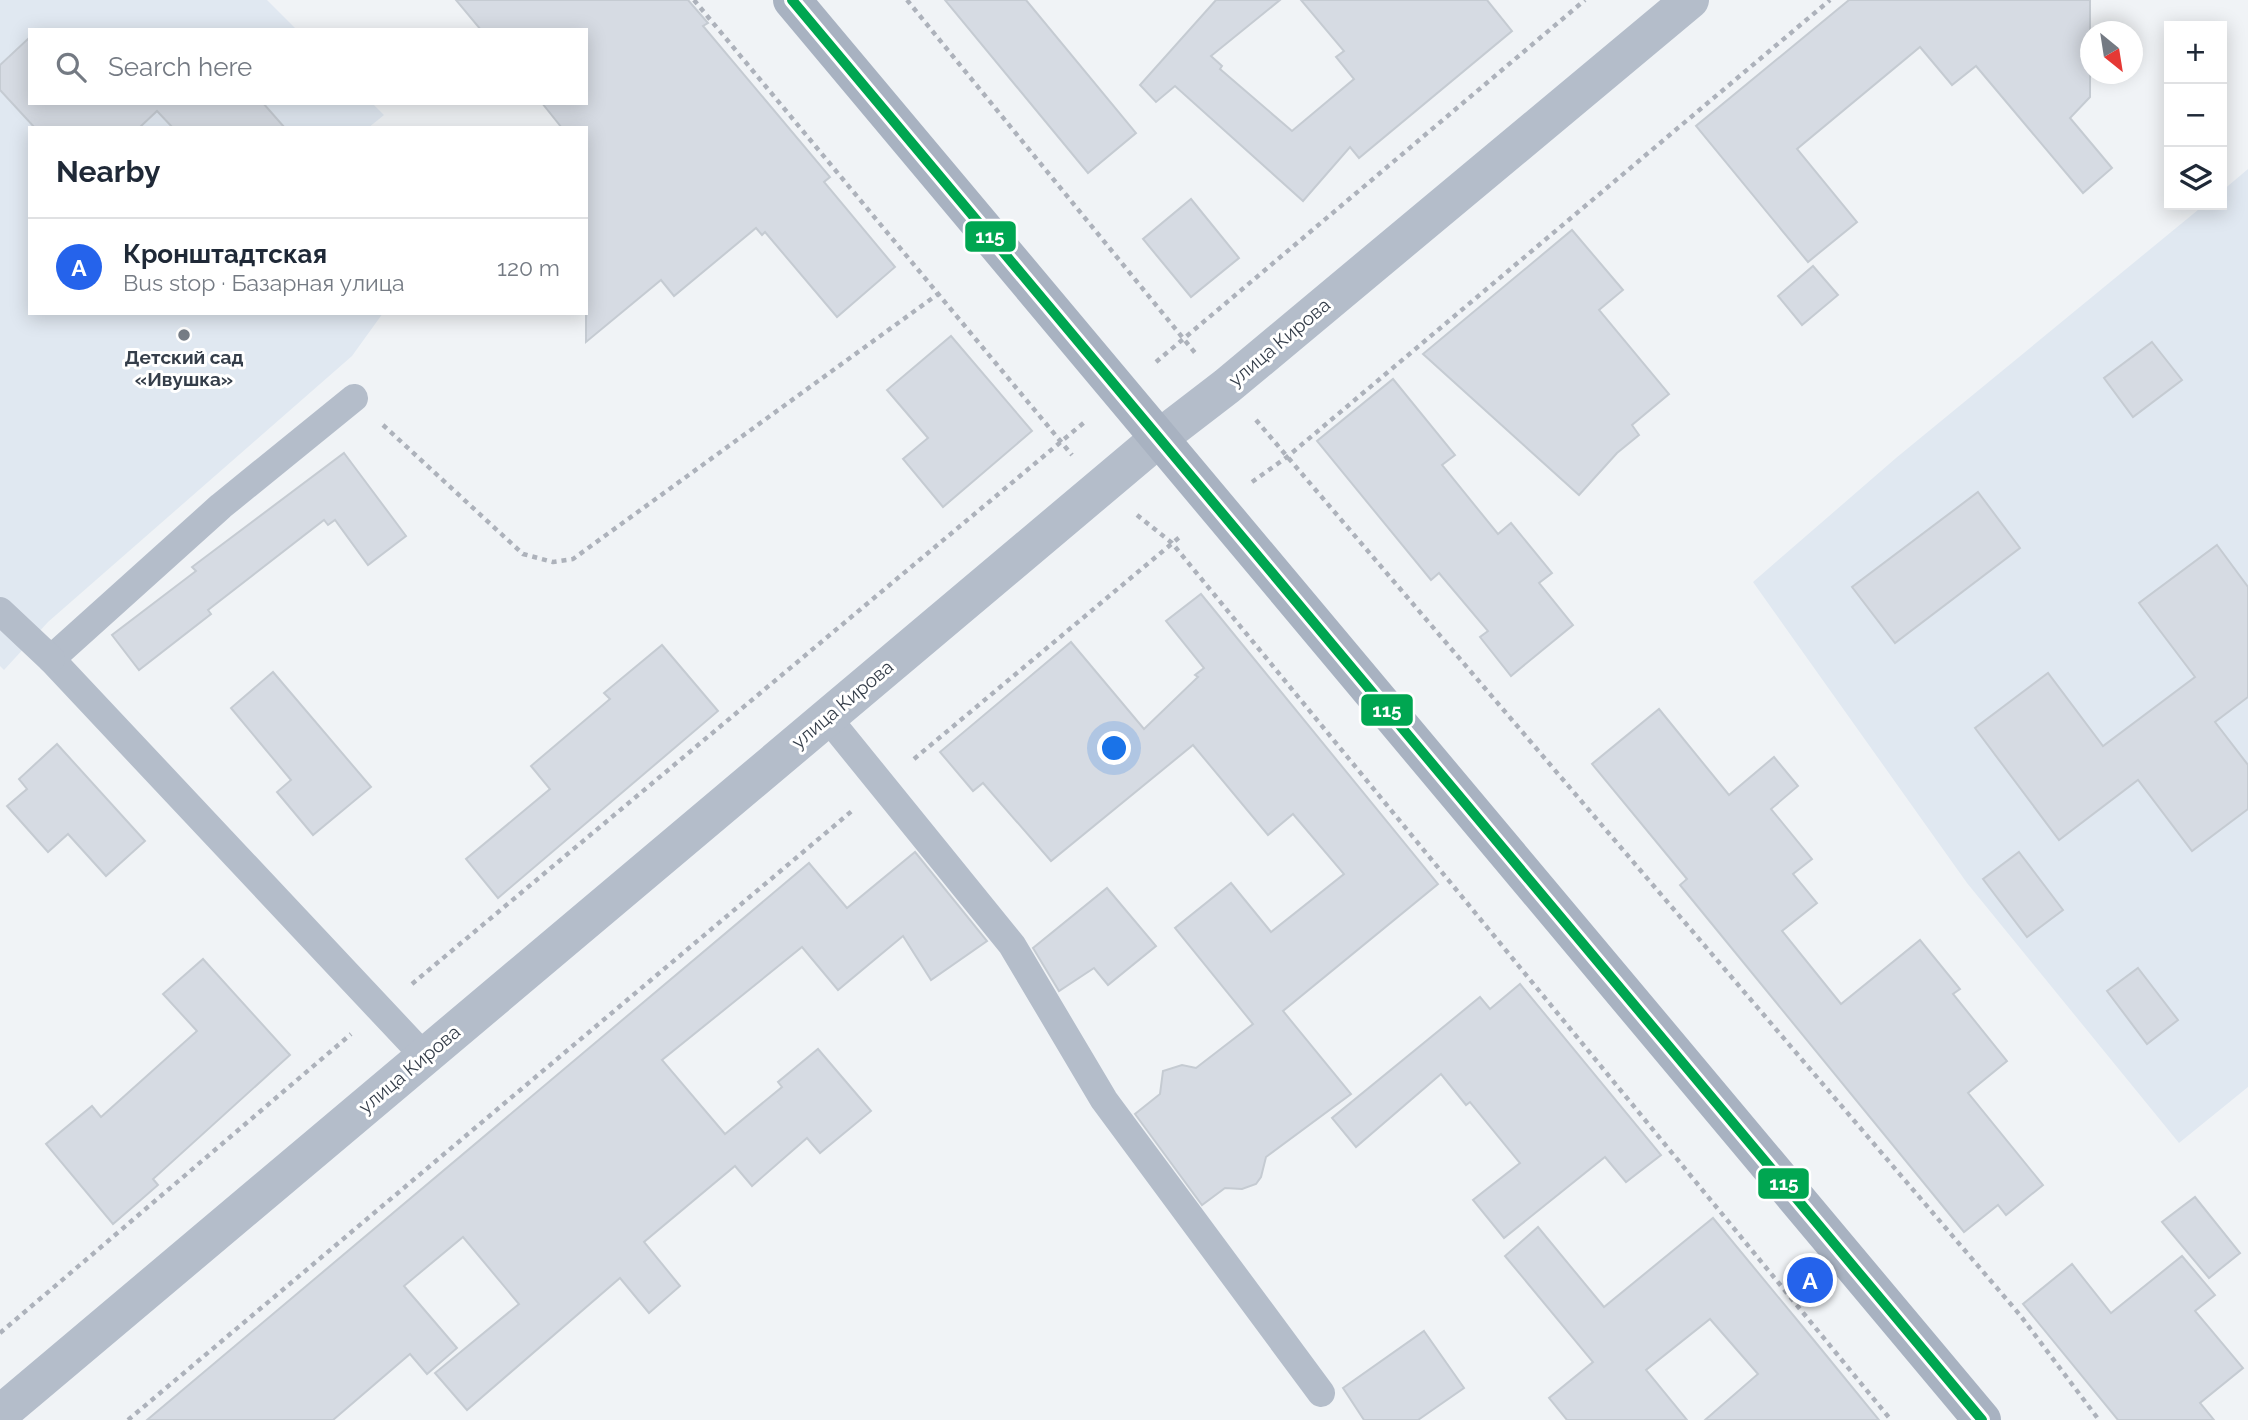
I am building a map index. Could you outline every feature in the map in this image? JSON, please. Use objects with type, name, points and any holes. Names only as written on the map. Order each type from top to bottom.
[{"type":"main road","points":[[792,0],[1982,1420]]},
{"type":"street","name":"улица Кирова","points":[[0,1414],[1158,439],[1227,386],[1690,0]]},
{"type":"lane","points":[[51,659],[221,506],[354,398]]},
{"type":"lane","points":[[0,611],[51,659],[425,1057]]},
{"type":"lane","points":[[827,717],[1012,945],[1104,1100],[1321,1393]]},
{"type":"path","points":[[694,0],[1060,443],[1102,486],[1172,543],[1891,1420]]},
{"type":"path","points":[[907,0],[1183,340],[1227,386],[2020,1315],[2099,1420]]},
{"type":"path","points":[[0,1333],[380,1010],[1120,393],[1585,0]]},
{"type":"path","points":[[128,1420],[1216,506],[1287,457],[1830,0]]},
{"type":"path","points":[[354,398],[523,554],[553,562],[573,559],[937,294]]},
{"type":"shaded area","name":"Детский сад «Ивушка»","points":[[0,0],[267,0],[295,28],[28,28],[28,105],[374,105],[384,115],[370,126],[28,126],[28,315],[382,315],[352,356],[48,622],[4,670],[0,666]]},
{"type":"shaded area","points":[[2248,169],[2248,1087],[2179,1143],[1967,883],[1753,582],[1896,458],[2198,210],[2227,210],[2227,187]]},
{"type":"building","points":[[456,0],[688,0],[708,23],[703,26],[830,177],[824,182],[895,267],[837,317],[765,232],[762,235],[756,228],[674,296],[661,280],[586,342],[588,126],[560,126],[544,105],[588,105],[588,28],[479,28]]},
{"type":"building","points":[[945,0],[1026,0],[1136,133],[1088,173]]},
{"type":"building","points":[[1216,0],[1280,0],[1211,56],[1222,66],[1220,69],[1292,131],[1354,79],[1336,57],[1344,51],[1301,0],[1487,0],[1512,31],[1359,158],[1350,147],[1303,201],[1175,86],[1156,102],[1140,85]]},
{"type":"building","points":[[1849,0],[2090,0],[2090,21],[2080,21],[2080,84],[2090,84],[2090,97],[2070,118],[2112,168],[2083,193],[1976,66],[1952,85],[1920,47],[1797,149],[1857,222],[1808,262],[1696,126]]},
{"type":"building","points":[[28,39],[28,105],[265,105],[283,126],[171,126],[157,111],[141,126],[33,126],[0,90],[0,65]]},
{"type":"building","points":[[1191,199],[1239,258],[1191,297],[1143,239]]},
{"type":"building","points":[[1572,230],[1623,290],[1599,310],[1669,394],[1632,425],[1639,435],[1617,453],[1579,495],[1423,354]]},
{"type":"building","points":[[1813,266],[1838,295],[1802,325],[1778,296]]},
{"type":"building","points":[[951,336],[1032,431],[943,507],[903,459],[928,438],[887,390]]},
{"type":"building","points":[[2152,342],[2182,380],[2133,417],[2104,378]]},
{"type":"building","points":[[1393,379],[1455,455],[1442,465],[1498,534],[1511,523],[1552,573],[1539,583],[1573,625],[1511,676],[1480,637],[1488,631],[1439,573],[1431,580],[1317,441]]},
{"type":"building","points":[[344,453],[406,536],[368,565],[335,520],[328,525],[324,520],[208,610],[211,614],[139,670],[112,635],[196,571],[192,567]]},
{"type":"building","points":[[1978,492],[2020,548],[1895,643],[1852,587]]},
{"type":"building","points":[[2217,545],[2248,587],[2248,697],[2215,722],[2248,765],[2248,809],[2192,851],[2138,780],[2059,840],[1975,728],[2048,673],[2103,746],[2195,677],[2139,603]]},
{"type":"building","points":[[1201,594],[1438,884],[1283,1011],[1351,1094],[1266,1157],[1261,1177],[1256,1184],[1242,1189],[1225,1188],[1202,1205],[1135,1114],[1160,1094],[1163,1071],[1182,1065],[1196,1068],[1253,1024],[1175,928],[1231,883],[1271,932],[1344,874],[1293,814],[1268,835],[1193,745],[1051,861],[983,783],[973,791],[940,752],[1071,642],[1144,729],[1204,668],[1166,621]]},
{"type":"building","points":[[662,645],[718,711],[498,898],[466,859],[550,789],[531,766],[610,699],[604,693]]},
{"type":"building","points":[[273,672],[371,787],[313,835],[277,792],[291,780],[231,708]]},
{"type":"building","points":[[1659,709],[1729,795],[1774,757],[1798,786],[1771,809],[1812,859],[1793,874],[1817,903],[1782,931],[1841,1004],[1920,940],[1960,989],[1953,994],[2007,1061],[1968,1093],[2043,1185],[2006,1215],[1998,1205],[1964,1232],[1680,885],[1687,879],[1592,764]]},
{"type":"building","points":[[57,744],[145,841],[106,876],[68,834],[48,852],[7,806],[27,789],[19,779]]},
{"type":"building","points":[[915,852],[987,941],[931,980],[903,936],[838,990],[802,947],[662,1060],[725,1134],[782,1087],[778,1082],[818,1049],[871,1111],[820,1153],[807,1138],[752,1186],[735,1166],[644,1242],[680,1286],[649,1313],[620,1278],[467,1410],[435,1373],[519,1304],[463,1237],[404,1286],[457,1348],[427,1374],[410,1354],[333,1420],[147,1420],[809,863],[847,908]]},
{"type":"building","points":[[2019,852],[2063,910],[2027,937],[1983,879]]},
{"type":"building","points":[[1107,888],[1156,946],[1108,985],[1094,968],[1059,991],[1033,948]]},
{"type":"building","points":[[203,959],[290,1055],[153,1179],[158,1185],[113,1224],[46,1144],[92,1106],[101,1117],[197,1031],[163,994]]},
{"type":"building","points":[[2138,968],[2178,1020],[2147,1044],[2107,991]]},
{"type":"building","points":[[1520,984],[1661,1155],[1626,1182],[1605,1157],[1504,1238],[1473,1200],[1520,1163],[1470,1102],[1466,1105],[1441,1074],[1356,1147],[1332,1118],[1480,997],[1490,1009]]},
{"type":"building","points":[[2195,1197],[2240,1253],[2209,1278],[2162,1222]]},
{"type":"building","points":[[1713,1218],[1879,1420],[1705,1420],[1758,1374],[1710,1319],[1646,1370],[1687,1420],[1567,1420],[1549,1398],[1593,1362],[1505,1256],[1538,1227],[1604,1307]]},
{"type":"building","points":[[2182,1256],[2215,1295],[2195,1311],[2243,1368],[2200,1403],[2214,1420],[2118,1420],[2023,1304],[2072,1264],[2111,1313]]},
{"type":"building","points":[[1424,1331],[1464,1388],[1418,1420],[1364,1420],[1343,1388]]},
{"type":"transit line","name":"115","points":[[792,0],[1982,1420]]},
{"type":"place","name":"Детский сад «Ивушка»","points":[[184,335]]},
{"type":"place","name":"Кронштадтская","points":[[1810,1280]]}]
